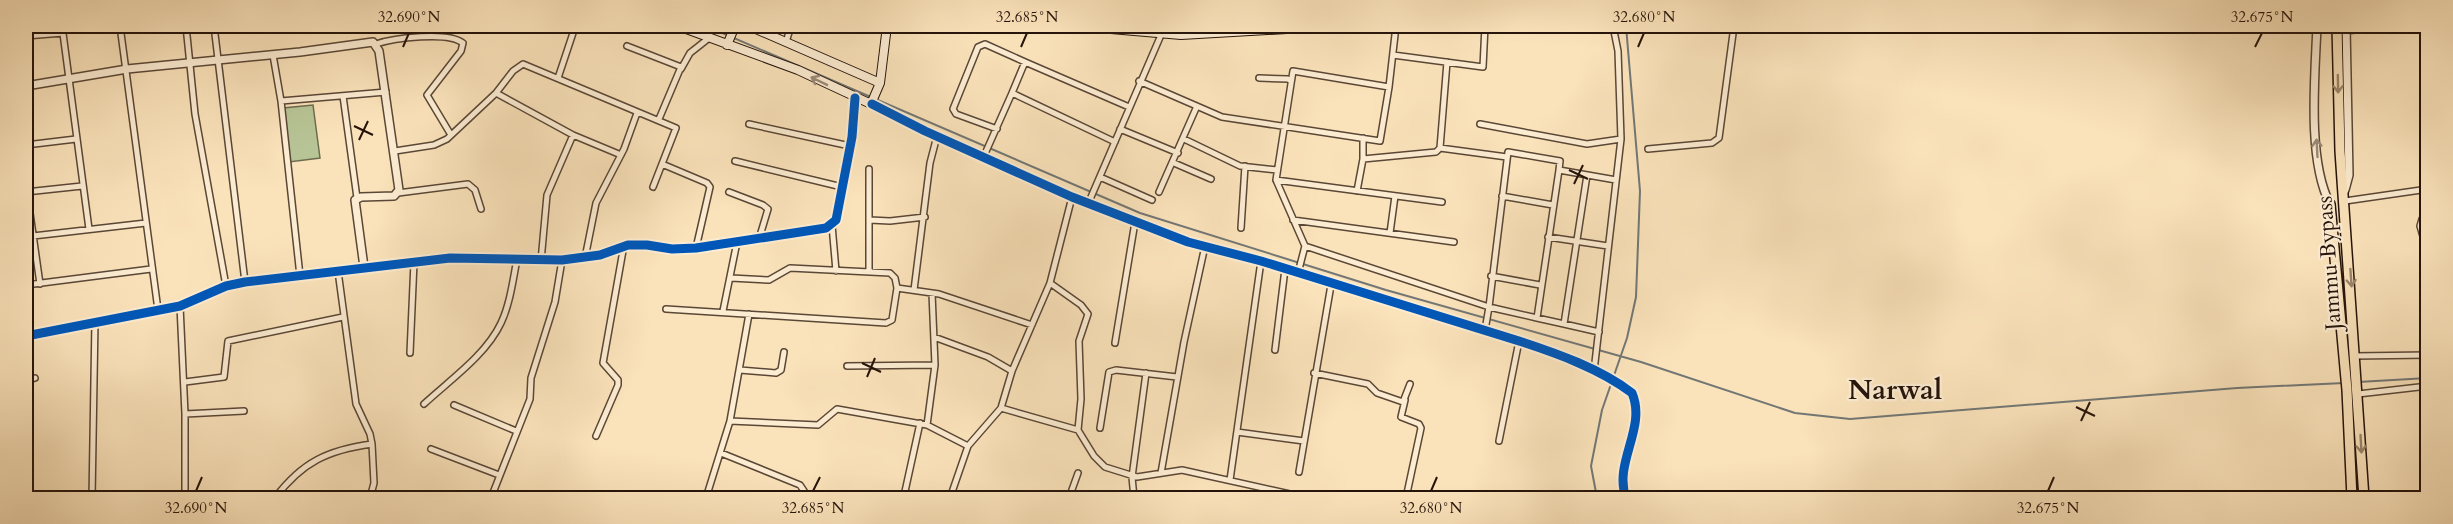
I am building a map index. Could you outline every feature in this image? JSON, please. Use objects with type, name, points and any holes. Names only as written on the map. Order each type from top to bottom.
[{"type":"highway","name":"Jammu Bypass","points":[[2341,29],[2345,196],[2366,498]]},
{"type":"highway","name":"Jammu Bypass","points":[[2330,204],[2346,390],[2351,498]]},
{"type":"main road","points":[[678,26],[709,38],[729,42],[798,70],[855,98],[874,102],[879,86],[887,26]]},
{"type":"main road","points":[[729,42],[735,26]]},
{"type":"main road","points":[[749,26],[879,86]]},
{"type":"main road","points":[[1076,26],[1181,35],[1340,26]]},
{"type":"street","points":[[62,26],[89,229]]},
{"type":"street","points":[[120,26],[158,310]]},
{"type":"street","points":[[186,26],[195,114],[226,286]]},
{"type":"street","points":[[214,26],[245,282]]},
{"type":"street","points":[[786,42],[792,26]]},
{"type":"street","points":[[1180,26],[1181,35]]},
{"type":"street","points":[[1139,81],[1222,117],[1380,141],[1394,55],[1396,26]]},
{"type":"street","points":[[1394,55],[1483,67],[1485,26]]},
{"type":"street","points":[[1594,371],[1621,139],[1618,51],[1613,26]]},
{"type":"street","points":[[1648,149],[1712,143],[1719,138],[1734,26]]},
{"type":"street","points":[[2317,26],[2315,111],[2318,163],[2321,186],[2330,204]]},
{"type":"street","points":[[2341,29],[2393,26]]},
{"type":"street","points":[[558,78],[575,27]]},
{"type":"street","points":[[26,36],[63,33]]},
{"type":"street","points":[[1088,204],[1161,34]]},
{"type":"street","points":[[26,86],[126,69],[273,55],[366,42],[376,44],[395,39],[455,38],[463,43],[461,51],[427,95],[451,135]]},
{"type":"street","points":[[659,118],[690,53],[709,38]]},
{"type":"street","points":[[376,44],[395,151],[398,194]]},
{"type":"street","points":[[997,129],[954,112],[954,106],[978,47],[985,44],[1129,107]]},
{"type":"street","points":[[627,46],[678,64],[681,69]]},
{"type":"street","points":[[273,55],[281,102],[300,276]]},
{"type":"street","points":[[984,156],[1025,62]]},
{"type":"street","points":[[1363,159],[1436,152],[1440,148],[1447,62]]},
{"type":"street","points":[[395,151],[434,145],[451,135],[496,93],[519,65],[531,66],[638,113],[659,118],[676,128],[653,187]]},
{"type":"street","points":[[1298,273],[1305,246],[1276,180],[1293,71],[1389,87]]},
{"type":"street","points":[[1259,78],[1292,81]]},
{"type":"street","points":[[281,102],[386,92]]},
{"type":"street","points":[[496,93],[573,135],[621,155]]},
{"type":"street","points":[[1012,93],[1116,142]]},
{"type":"street","points":[[343,96],[364,267]]},
{"type":"street","points":[[26,336],[180,306],[226,286],[245,282],[414,262],[479,258],[542,261],[585,258],[600,255],[624,245],[696,248],[832,225],[836,220],[850,146],[855,98]]},
{"type":"street","points":[[874,102],[937,136],[1088,204],[1135,222],[1205,246],[1261,261],[1331,285],[1519,341],[1594,371],[1615,382],[1632,393],[1635,404],[1635,422],[1623,477],[1626,498]]},
{"type":"street","points":[[1159,192],[1174,163],[1197,106]]},
{"type":"street","points":[[585,258],[596,203],[621,155],[638,113]]},
{"type":"street","points":[[749,124],[850,146]]},
{"type":"street","points":[[1480,124],[1587,144],[1621,139]]},
{"type":"street","points":[[1120,129],[1178,153]]},
{"type":"street","points":[[542,261],[546,195],[573,135]]},
{"type":"street","points":[[914,290],[930,163],[937,136]]},
{"type":"street","points":[[1357,191],[1363,159],[1363,138]]},
{"type":"street","points":[[26,145],[76,139]]},
{"type":"street","points":[[1184,139],[1245,166],[1277,170]]},
{"type":"street","points":[[1440,148],[1507,157]]},
{"type":"street","points":[[1485,330],[1508,152],[1560,160],[1537,318]]},
{"type":"street","points":[[735,161],[842,187]]},
{"type":"street","points":[[1174,163],[1211,179]]},
{"type":"street","points":[[662,164],[707,183],[710,187],[696,248]]},
{"type":"street","points":[[1241,228],[1245,166]]},
{"type":"street","points":[[869,169],[869,272]]},
{"type":"street","points":[[1559,170],[1616,180]]},
{"type":"street","points":[[1564,324],[1587,175]]},
{"type":"street","points":[[1100,177],[1152,200]]},
{"type":"street","points":[[1276,180],[1442,202]]},
{"type":"street","points":[[357,198],[468,184],[475,190],[481,209]]},
{"type":"street","points":[[40,284],[26,192],[82,186]]},
{"type":"street","points":[[2345,196],[2427,189]]},
{"type":"street","points":[[729,192],[768,209],[759,239]]},
{"type":"street","points":[[1390,233],[1395,196]]},
{"type":"street","points":[[1502,196],[1553,205]]},
{"type":"street","points":[[950,498],[968,446],[1001,408],[1012,371],[1050,283],[1072,197]]},
{"type":"street","points":[[870,220],[890,221],[925,217]]},
{"type":"street","points":[[2427,217],[2422,219],[2420,226],[2427,254]]},
{"type":"street","points":[[1293,220],[1454,242]]},
{"type":"street","points":[[1115,343],[1135,222]]},
{"type":"street","points":[[33,236],[146,223]]},
{"type":"street","points":[[832,225],[836,271]]},
{"type":"street","points":[[1548,237],[1608,246]]},
{"type":"street","points":[[723,311],[737,242]]},
{"type":"street","points":[[596,436],[618,385],[618,380],[603,363],[624,245]]},
{"type":"street","points":[[1161,473],[1205,246]]},
{"type":"street","points":[[1305,246],[1489,310],[1599,332]]},
{"type":"street","points":[[424,404],[485,346],[497,331],[505,313],[517,260]]},
{"type":"street","points":[[491,498],[530,399],[531,378],[555,302],[562,260]]},
{"type":"street","points":[[1230,480],[1261,261]]},
{"type":"street","points":[[410,353],[414,262]]},
{"type":"street","points":[[2427,266],[2424,270],[2427,281]]},
{"type":"street","points":[[666,309],[886,323],[892,320],[897,288],[894,275],[790,267],[769,280],[731,278]]},
{"type":"street","points":[[26,285],[151,269]]},
{"type":"street","points":[[1275,350],[1285,269]]},
{"type":"street","points":[[338,271],[356,404],[370,434],[372,444],[371,496],[382,498]]},
{"type":"street","points":[[1491,276],[1540,285]]},
{"type":"street","points":[[1050,283],[1081,305],[1088,314],[1079,341],[1081,399],[1078,430],[1094,456],[1105,467],[1132,477],[1182,470],[1308,498]]},
{"type":"street","points":[[1299,472],[1314,373],[1331,285]]},
{"type":"street","points":[[897,288],[932,293],[1032,325]]},
{"type":"street","points":[[927,425],[935,365],[932,293]]},
{"type":"street","points":[[180,306],[185,414],[185,498]]},
{"type":"street","points":[[706,498],[730,421],[741,370],[749,314]]},
{"type":"street","points":[[184,382],[224,377],[226,345],[230,340],[343,317]]},
{"type":"street","points":[[92,498],[95,321]]},
{"type":"street","points":[[934,337],[988,357],[1012,371]]},
{"type":"street","points":[[1499,441],[1519,341]]},
{"type":"street","points":[[741,370],[776,373],[781,370],[784,352]]},
{"type":"street","points":[[2355,358],[2427,355]]},
{"type":"street","points":[[847,366],[935,365]]},
{"type":"street","points":[[1100,428],[1109,372],[1116,370],[1178,377]]},
{"type":"street","points":[[1134,498],[1132,477],[1146,373]]},
{"type":"street","points":[[1314,373],[1361,382],[1371,386],[1377,393],[1400,402],[1405,400]]},
{"type":"street","points":[[26,381],[35,378]]},
{"type":"street","points":[[1406,498],[1421,428],[1419,424],[1401,417],[1410,384]]},
{"type":"street","points":[[2358,392],[2427,386]]},
{"type":"street","points":[[454,405],[516,431]]},
{"type":"street","points":[[1001,408],[1078,430]]},
{"type":"street","points":[[730,421],[818,425],[837,409],[920,423],[968,446]]},
{"type":"street","points":[[185,414],[244,411]]},
{"type":"street","points":[[904,496],[920,423]]},
{"type":"street","points":[[1237,432],[1304,441]]},
{"type":"street","points":[[275,498],[295,475],[318,459],[338,449],[372,444]]},
{"type":"street","points":[[431,449],[499,475]]},
{"type":"street","points":[[721,453],[800,485],[804,491],[800,498]]},
{"type":"street","points":[[1069,498],[1078,473]]},
{"type":"green space","points":[[313,105],[320,158],[289,162],[283,108]]},
{"type":"waterway","points":[[706,26],[1140,213],[1386,290],[1641,362],[1795,413],[1850,419],[2237,388],[2344,383]]},
{"type":"waterway","points":[[1597,498],[1591,466],[1602,410],[1627,338],[1636,297],[1640,191],[1626,26]]},
{"type":"waterway","points":[[2358,382],[2428,378]]},
{"type":"cycle path","points":[[26,336],[180,306],[226,286],[245,282],[450,258],[562,260],[600,255],[628,245],[672,249],[696,248],[826,228],[836,220],[852,137],[855,98]]},
{"type":"cycle path","points":[[872,104],[925,131],[1072,197],[1188,242],[1261,261],[1519,341],[1563,356],[1606,376],[1632,393],[1636,406],[1636,419],[1624,472],[1623,485],[1626,498]]},
{"type":"district","name":"Narwal","points":[[1895,390]]}]
